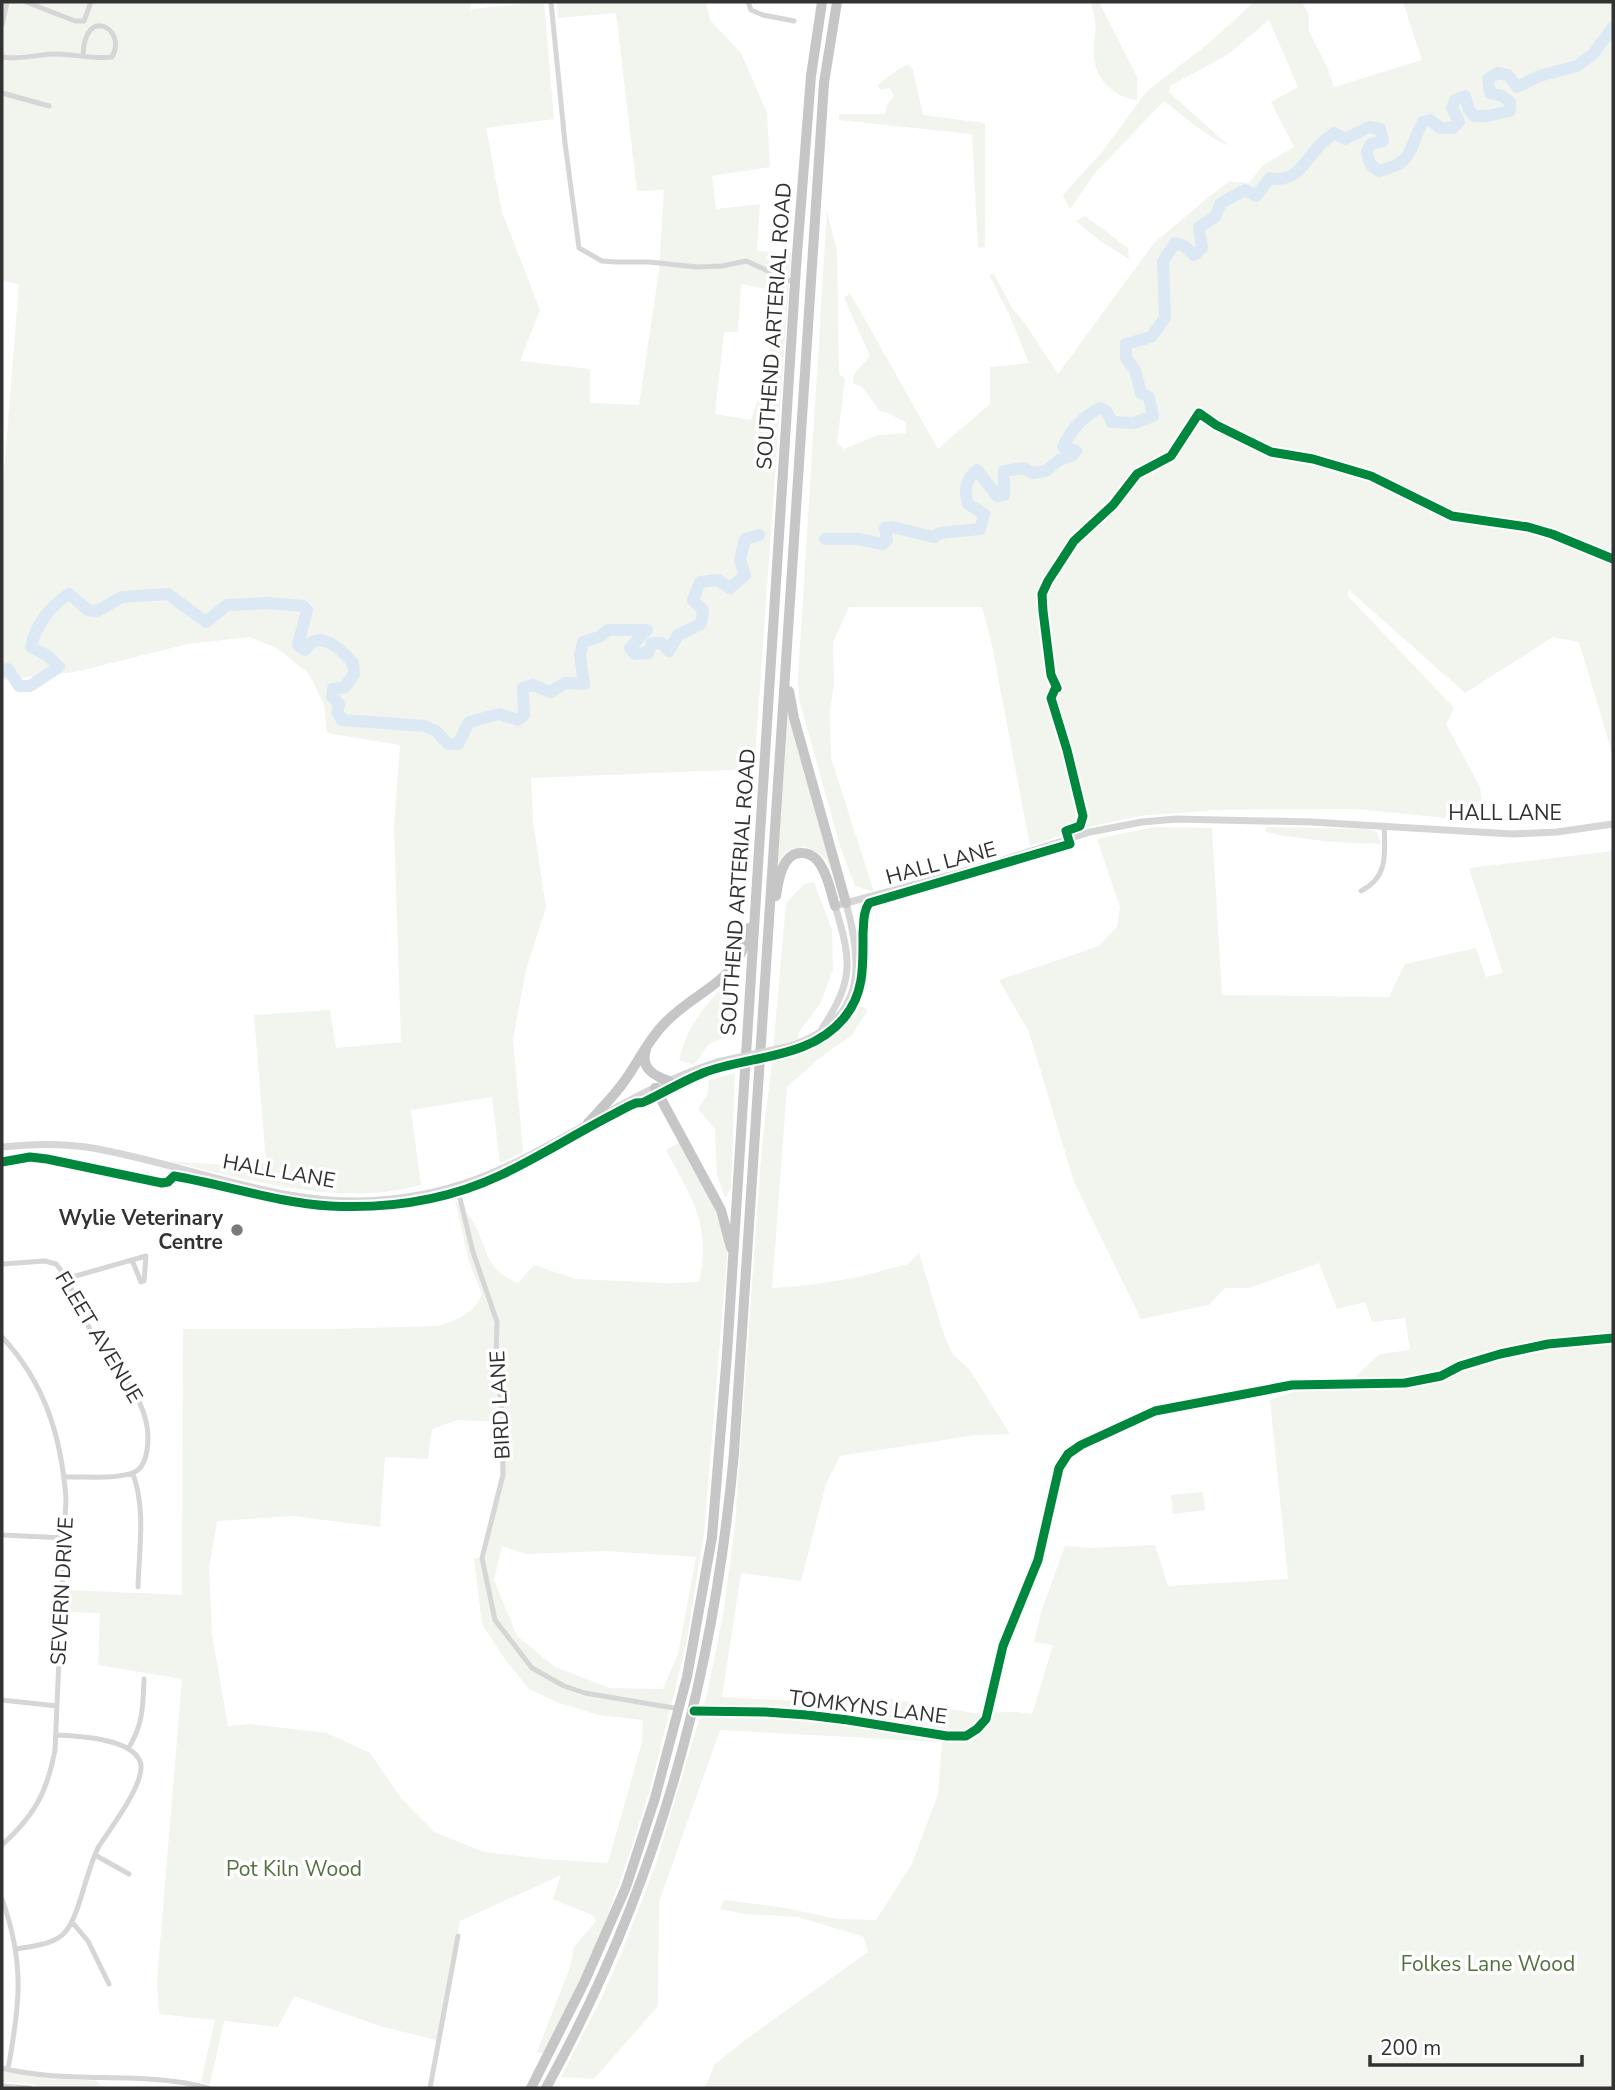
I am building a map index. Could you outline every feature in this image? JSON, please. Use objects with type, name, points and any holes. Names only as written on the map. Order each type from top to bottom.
[{"type":"highway","name":"SOUTHEND ARTERIAL ROAD","points":[[531,2088],[579,1994],[626,1887],[680,1709],[712,1537],[720,1468],[795,283],[811,76],[822,2]]},
{"type":"highway","name":"SOUTHEND ARTERIAL ROAD","points":[[546,2088],[596,1992],[648,1862],[694,1710],[710,1636],[728,1516],[824,83],[837,2]]},
{"type":"highway","points":[[786,662],[794,718],[841,905]]},
{"type":"highway","points":[[765,971],[779,880],[791,857],[802,853],[817,859],[841,905]]},
{"type":"highway","points":[[588,1123],[623,1084],[649,1044],[675,1013],[715,985],[737,964],[745,948],[757,891]]},
{"type":"highway","points":[[649,1044],[644,1056],[647,1067],[655,1076],[669,1081]]},
{"type":"highway","points":[[655,1088],[721,1210],[733,1263]]},
{"type":"street","points":[[2,25],[7,2]]},
{"type":"street","points":[[26,2],[75,21],[84,21],[91,2]]},
{"type":"street","points":[[551,2],[565,144],[579,248],[609,262],[649,262],[697,267],[746,261],[795,283]]},
{"type":"street","points":[[748,2],[751,10],[763,15],[794,21]]},
{"type":"street","points":[[2,57],[11,59],[53,54],[112,57],[117,49],[115,37],[110,30],[101,26],[88,30],[83,43],[83,55]]},
{"type":"street","points":[[2,93],[48,106]]},
{"type":"street","name":"HALL LANE","points":[[2,1147],[48,1144],[86,1147],[270,1191],[333,1200],[391,1199],[457,1186],[498,1171],[669,1081],[717,1062],[791,1046],[835,1021],[855,986],[858,960],[851,923],[841,905],[990,864],[1090,832],[1134,823],[1176,819],[1384,825],[1512,834],[1564,831],[1613,824]]},
{"type":"street","points":[[1361,891],[1370,887],[1381,874],[1385,854],[1384,825]]},
{"type":"street","name":"HALL LANE","points":[[851,923],[853,910],[862,899]]},
{"type":"street","points":[[822,1029],[841,996],[848,970],[841,905]]},
{"type":"street","points":[[2,1162],[30,1157],[47,1159],[162,1182],[172,1180],[177,1168]]},
{"type":"street","name":"BIRD LANE","points":[[457,1186],[473,1252],[497,1322],[496,1354],[503,1422],[503,1475],[482,1558],[495,1620],[532,1668],[564,1686],[585,1693],[680,1709]]},
{"type":"street","points":[[65,1279],[146,1256],[144,1281],[141,1282],[132,1260]]},
{"type":"street","name":"FLEET AVENUE","points":[[2,1264],[50,1261],[60,1269],[92,1332],[130,1385],[142,1408],[148,1445],[144,1463],[133,1474]]},
{"type":"street","name":"SEVERN DRIVE","points":[[2,1337],[22,1361],[45,1399],[55,1427],[64,1477],[65,1538],[56,1735],[51,1767],[43,1794],[23,1825],[2,1845]]},
{"type":"street","name":"TOMKYNS LANE","points":[[694,1710],[807,1715],[947,1736],[965,1736],[977,1729],[986,1718],[1003,1646],[1038,1560],[1059,1468],[1068,1454],[1081,1445],[1155,1412],[1293,1385],[1405,1383],[1441,1376],[1460,1366],[1500,1354],[1548,1344],[1613,1338]]},
{"type":"street","points":[[64,1477],[133,1474],[137,1484],[140,1519],[138,1587]]},
{"type":"street","points":[[2,1535],[65,1538]]},
{"type":"street","points":[[128,1749],[142,1718],[144,1679]]},
{"type":"street","points":[[2,1700],[57,1706]]},
{"type":"street","points":[[16,1949],[55,1940],[67,1931],[95,1855],[142,1771],[139,1758],[128,1749],[101,1740],[56,1735]]},
{"type":"street","points":[[95,1855],[129,1874]]},
{"type":"street","points":[[2,1899],[16,1949],[19,2002],[5,2069],[66,2078],[177,2082],[208,2088]]},
{"type":"street","points":[[72,1922],[88,1941],[109,1984]]},
{"type":"street","points":[[430,2088],[458,1936]]},
{"type":"street","points":[[107,2088],[109,2079]]},
{"type":"street","points":[[2,2085],[30,2088]]},
{"type":"green space","points":[[2,2],[471,2],[470,9],[544,2],[554,119],[486,128],[502,212],[540,310],[520,361],[590,369],[590,403],[639,405],[659,271],[664,190],[637,191],[616,13],[558,18],[557,2],[706,2],[710,20],[741,53],[767,113],[770,167],[712,176],[716,209],[760,204],[757,251],[791,253],[754,769],[531,778],[533,822],[546,907],[526,970],[513,1039],[523,1152],[500,1163],[492,1097],[411,1110],[421,1185],[390,1191],[326,1192],[261,1183],[167,1161],[226,1165],[266,1162],[254,1015],[330,1010],[336,1048],[401,1042],[394,826],[400,745],[327,733],[324,705],[309,674],[277,648],[250,637],[188,644],[75,672],[2,680],[2,498],[19,284],[2,281]],"holes":[[[741,284],[776,291],[768,367],[751,420],[715,414],[724,332],[738,332]]]},
{"type":"green space","points":[[1090,2],[1099,2],[1137,77],[1137,100],[1114,92],[1098,73],[1094,57],[1095,18]]},
{"type":"green space","points":[[1254,2],[1302,2],[1309,15],[1309,31],[1334,87],[1422,60],[1403,2],[1613,2],[1613,756],[1579,642],[1553,637],[1465,693],[1349,590],[1347,595],[1454,708],[1446,724],[1480,787],[1484,819],[1468,820],[1354,809],[1216,810],[1138,816],[1080,829],[1030,846],[992,645],[982,607],[849,607],[833,642],[831,758],[874,892],[855,886],[840,846],[799,699],[798,678],[827,211],[837,251],[839,374],[845,379],[837,443],[844,449],[878,435],[906,433],[906,422],[880,411],[862,387],[853,383],[854,374],[870,356],[844,298],[850,293],[938,449],[990,404],[990,367],[1029,363],[989,275],[994,274],[1012,308],[1058,374],[1154,243],[1230,181],[1249,183],[1263,165],[1294,147],[1271,102],[1298,87],[1269,20],[1227,55],[1170,86],[1169,92],[1229,146],[1203,132],[1164,101],[1095,173],[1070,209],[1063,195],[1102,152],[1147,91],[1209,43]]},
{"type":"green space","points":[[909,64],[913,70],[923,115],[985,123],[985,247],[978,248],[972,134],[839,120],[839,114],[885,114],[887,105],[894,96],[890,88],[880,90],[878,85]]},
{"type":"green space","points":[[1085,216],[1128,248],[1129,259],[1100,241],[1076,221]]},
{"type":"green space","points":[[788,710],[835,877],[825,858],[805,846],[785,852],[777,868]]},
{"type":"green space","name":"Folkes Lane Wood","points":[[1153,827],[1212,828],[1222,995],[1389,997],[1405,964],[1476,948],[1486,977],[1503,973],[1469,868],[1613,851],[1613,2088],[705,2088],[715,2064],[868,1952],[864,1937],[798,1917],[745,1914],[720,1909],[724,1900],[780,1907],[837,1919],[876,1920],[912,1864],[938,1794],[942,1742],[720,1730],[659,1902],[658,2006],[594,2079],[561,2077],[603,1995],[656,1864],[708,1690],[724,1609],[735,1525],[762,1146],[786,903],[804,884],[814,882],[832,930],[833,970],[820,1004],[798,1033],[802,1052],[837,1026],[856,1003],[868,1010],[852,1035],[821,1057],[787,1087],[772,1288],[854,1278],[908,1264],[919,1253],[944,1335],[953,1355],[970,1370],[1010,1434],[976,1435],[840,1456],[826,1484],[801,1581],[741,1573],[722,1697],[816,1702],[892,1699],[973,1713],[1032,1714],[1053,1645],[1034,1642],[1041,1612],[1065,1546],[1091,1548],[1155,1545],[1168,1586],[1288,1579],[1270,1400],[1293,1392],[1343,1388],[1380,1354],[1410,1350],[1405,1318],[1372,1322],[1365,1302],[1337,1309],[1319,1263],[1249,1288],[1225,1288],[1209,1305],[1141,1319],[1074,1182],[1029,1032],[999,980],[1099,946],[1117,927],[1120,907],[1097,839]]},
{"type":"green space","points":[[1266,827],[1367,829],[1377,832],[1381,844],[1331,842],[1278,835],[1265,831]]},
{"type":"green space","points":[[723,986],[736,988],[737,1006],[730,1034],[708,1045],[694,1065],[679,1060],[686,1037],[696,1020]]},
{"type":"green space","points":[[735,1073],[731,1188],[725,1198],[717,1175],[715,1129],[698,1109],[708,1093],[709,1080]]},
{"type":"green space","name":"Pot Kiln Wood","points":[[681,1142],[715,1211],[727,1256],[704,1533],[686,1645],[649,1793],[596,1947],[546,2054],[537,2052],[570,1967],[574,1947],[596,1921],[594,1916],[553,1899],[561,1875],[460,1921],[437,2040],[383,2027],[294,1996],[278,2027],[224,2021],[210,2084],[201,2082],[215,2020],[159,2014],[157,1980],[182,1679],[98,1665],[100,1613],[68,1612],[69,1590],[182,1595],[183,1329],[438,1326],[458,1318],[475,1306],[482,1294],[469,1261],[455,1200],[471,1219],[493,1265],[518,1283],[534,1265],[576,1279],[699,1282],[703,1244],[701,1228],[691,1198],[666,1150]],"holes":[[[458,1420],[499,1422],[500,1474],[482,1558],[474,1559],[482,1624],[529,1689],[559,1703],[598,1715],[643,1720],[642,1742],[608,1863],[484,1852],[434,1832],[401,1798],[370,1753],[327,1733],[250,1724],[228,1726],[212,1635],[209,1568],[217,1521],[293,1516],[380,1527],[385,1457],[428,1459],[432,1429]],[[502,1546],[526,1554],[605,1551],[696,1557],[678,1654],[663,1689],[610,1688],[555,1667],[517,1636],[494,1580]]]},
{"type":"green space","points":[[1203,1492],[1205,1510],[1173,1514],[1171,1495]]},
{"type":"green space","points":[[2,2069],[36,2077],[97,2081],[103,2088],[44,2088],[33,2084],[2,2082]]},
{"type":"waterway","points":[[825,539],[858,539],[883,544],[887,540],[885,528],[892,527],[934,537],[940,533],[980,529],[984,514],[968,504],[966,494],[968,481],[977,470],[997,496],[1004,495],[1004,471],[1024,468],[1032,473],[1046,471],[1059,460],[1073,455],[1076,451],[1063,447],[1066,441],[1083,420],[1100,408],[1107,412],[1112,422],[1134,423],[1153,416],[1149,397],[1141,393],[1135,370],[1126,358],[1126,344],[1151,337],[1165,318],[1163,261],[1175,243],[1184,246],[1194,255],[1202,248],[1199,227],[1215,217],[1221,203],[1245,190],[1256,196],[1270,178],[1279,179],[1294,174],[1334,133],[1345,139],[1369,127],[1380,129],[1383,141],[1371,144],[1367,151],[1368,158],[1379,171],[1391,167],[1409,154],[1423,122],[1430,120],[1440,128],[1453,128],[1459,122],[1452,108],[1455,100],[1465,96],[1474,116],[1510,111],[1510,102],[1502,96],[1490,93],[1488,79],[1498,73],[1508,75],[1517,87],[1539,76],[1577,66],[1593,54],[1613,27]]},
{"type":"waterway","points":[[2,672],[8,669],[19,686],[30,686],[59,667],[48,656],[31,647],[44,617],[69,594],[88,610],[97,611],[122,597],[168,594],[206,622],[227,605],[269,603],[303,606],[307,610],[298,645],[305,650],[310,643],[316,641],[330,643],[353,663],[354,674],[345,687],[333,689],[332,697],[339,704],[337,712],[342,720],[425,726],[436,731],[448,744],[458,744],[469,722],[499,714],[518,720],[524,715],[523,688],[533,685],[550,692],[565,683],[584,684],[580,655],[583,642],[599,637],[608,630],[647,630],[630,648],[635,654],[648,653],[652,643],[661,643],[669,651],[678,635],[701,624],[703,610],[693,600],[700,582],[718,580],[730,588],[745,575],[740,560],[745,539],[759,535]]},
{"type":"cycle path","points":[[2,1162],[30,1157],[47,1159],[162,1183],[168,1182],[174,1176],[272,1198],[330,1206],[374,1206],[417,1201],[481,1184],[627,1107],[644,1102],[703,1073],[796,1049],[830,1032],[844,1018],[856,999],[863,967],[864,917],[869,903],[1070,844],[1066,831],[1080,826],[1083,816],[1051,698],[1057,688],[1051,675],[1042,594],[1074,541],[1113,505],[1137,474],[1171,456],[1199,413],[1216,425],[1271,452],[1313,459],[1371,476],[1452,516],[1528,527],[1613,559]]},
{"type":"cycle path","points":[[694,1711],[807,1715],[947,1736],[966,1736],[986,1719],[1003,1646],[1038,1560],[1059,1468],[1068,1454],[1081,1445],[1155,1411],[1292,1385],[1405,1383],[1441,1376],[1460,1366],[1500,1354],[1548,1344],[1613,1338]]},
{"type":"place","name":"Wylie Veterinary Centre","points":[[237,1230]]}]
